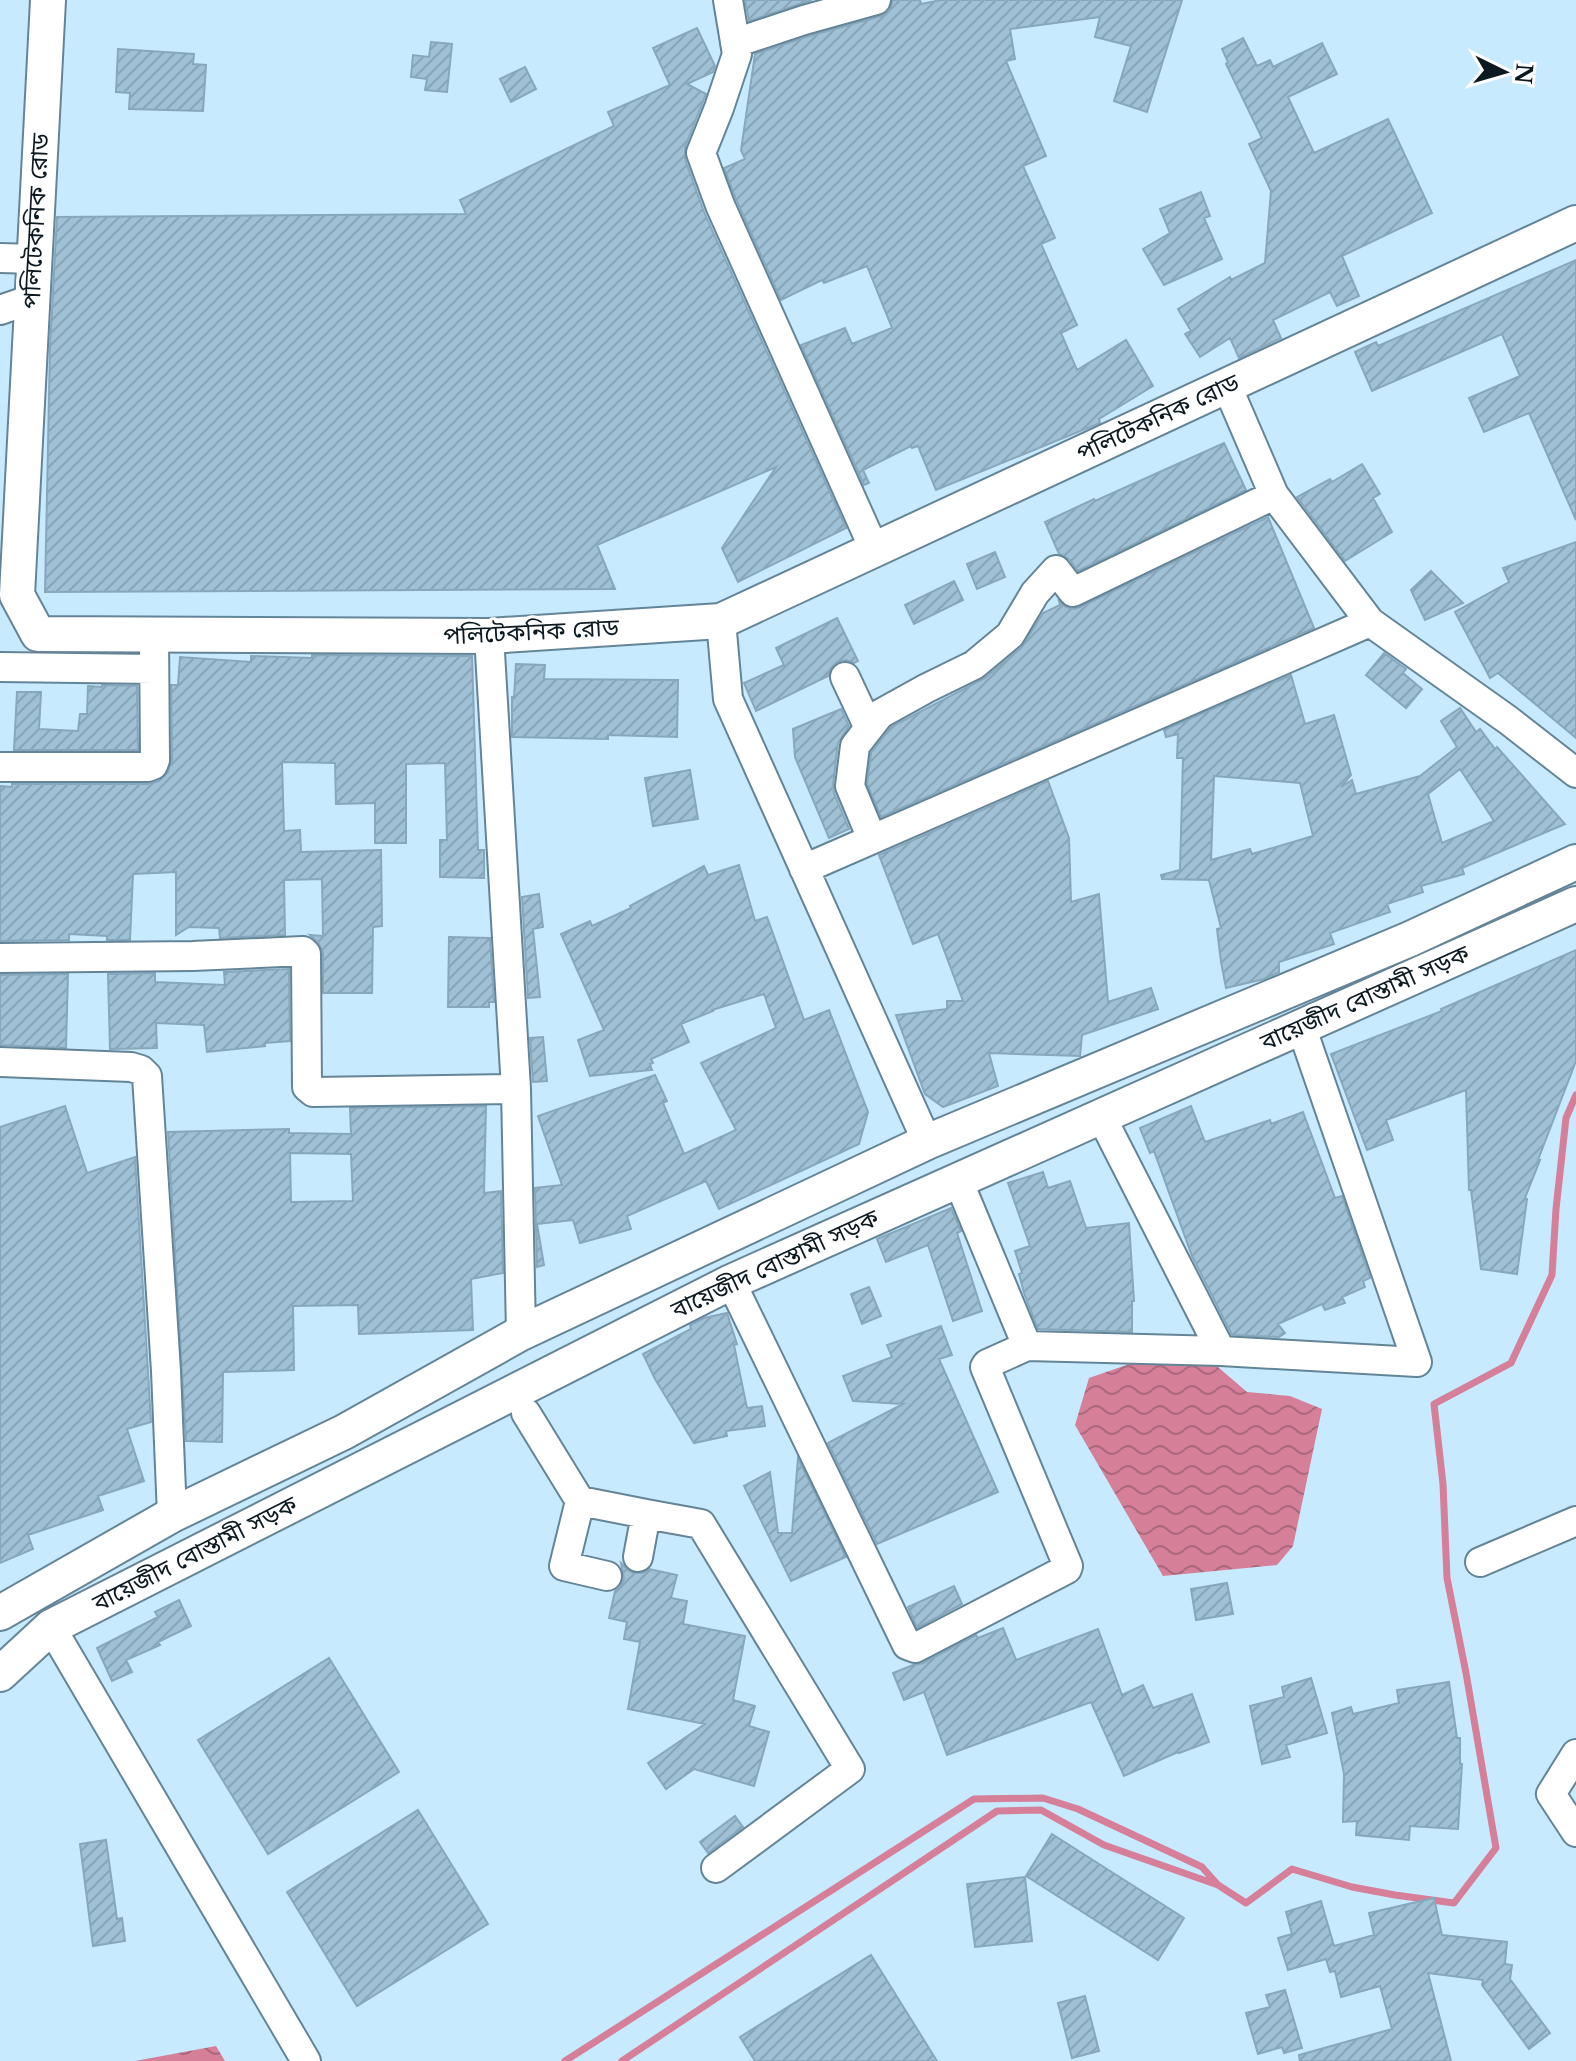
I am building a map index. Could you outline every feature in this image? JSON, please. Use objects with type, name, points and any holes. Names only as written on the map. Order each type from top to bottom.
[{"type":"main road","name":"পলিটেকনিক রোড","points":[[48,0],[35,259],[10,539],[17,595],[38,634],[489,636],[721,621],[1576,223]]},
{"type":"main road","name":"বায়েজীদ বোস্তামী সড়ক","points":[[0,1613],[172,1515],[344,1432],[521,1333],[927,1142],[1410,939],[1576,862]]},
{"type":"main road","name":"বায়েজীদ বোস্তামী সড়ক","points":[[0,1674],[51,1627],[731,1282],[1576,904]]},
{"type":"street","points":[[728,0],[737,54],[701,153],[720,205],[874,549]]},
{"type":"street","points":[[735,43],[876,0]]},
{"type":"street","points":[[0,258],[35,259]]},
{"type":"street","points":[[0,310],[32,299]]},
{"type":"street","points":[[1227,386],[1274,495],[1370,622],[1508,720],[1576,773]]},
{"type":"street","points":[[872,839],[850,786],[855,746],[880,714],[974,665],[1010,635],[1035,593],[1056,570],[1073,592],[1274,495]]},
{"type":"street","points":[[721,621],[728,699],[927,1142]]},
{"type":"street","points":[[804,869],[1370,622]]},
{"type":"street","points":[[0,767],[153,765],[154,635]]},
{"type":"street","points":[[489,636],[516,1089],[521,1333]]},
{"type":"street","points":[[0,667],[154,669]]},
{"type":"street","points":[[845,677],[869,728]]},
{"type":"street","points":[[0,958],[193,956],[303,951],[306,954],[309,1090],[516,1089]]},
{"type":"street","points":[[731,1282],[907,1645],[915,1648],[1067,1569],[985,1367],[987,1364],[1027,1346],[1221,1351],[1417,1362],[1301,1026]]},
{"type":"street","points":[[0,1062],[131,1067],[147,1076],[172,1515]]},
{"type":"street","points":[[1101,1116],[1221,1351]]},
{"type":"street","points":[[958,1180],[1027,1346]]},
{"type":"street","points":[[526,1413],[580,1501],[564,1566],[607,1576]]},
{"type":"street","points":[[580,1501],[701,1524],[850,1769],[716,1868]]},
{"type":"street","points":[[638,1557],[646,1514]]},
{"type":"street","points":[[1480,1562],[1576,1521]]},
{"type":"street","points":[[51,1627],[306,2061]]},
{"type":"street","points":[[1576,1754],[1551,1794],[1576,1832]]},
{"type":"water","points":[[1161,1353],[1204,1355],[1247,1392],[1290,1396],[1322,1409],[1293,1546],[1277,1565],[1163,1576],[1075,1425],[1089,1378]]},
{"type":"water","points":[[216,2046],[225,2061],[135,2061]]},
{"type":"building","points":[[745,0],[812,0],[749,21]]},
{"type":"building","points":[[893,0],[920,0],[921,4],[941,0],[1182,0],[1147,112],[1114,101],[1131,46],[1095,37],[1100,17],[1010,29],[1015,59],[1006,61],[1046,156],[1023,166],[1055,238],[1041,244],[1077,325],[1061,333],[1077,370],[1126,340],[1153,386],[1099,419],[1100,423],[936,490],[918,446],[911,446],[863,470],[869,483],[864,485],[801,345],[845,328],[852,344],[892,328],[867,266],[824,283],[822,280],[781,300],[724,168],[745,159],[741,150],[755,54],[881,16],[889,11]]},
{"type":"building","points":[[697,28],[715,66],[713,72],[687,84],[706,94],[685,147],[685,159],[704,212],[846,528],[738,582],[722,548],[776,467],[597,545],[615,589],[45,592],[50,347],[57,217],[466,214],[460,200],[614,126],[608,112],[670,85],[653,48]]},
{"type":"building","points":[[1243,38],[1257,66],[1270,60],[1273,67],[1322,43],[1337,74],[1288,97],[1314,153],[1388,119],[1432,213],[1342,256],[1359,296],[1337,306],[1330,292],[1273,320],[1281,338],[1239,358],[1230,338],[1200,357],[1185,334],[1191,331],[1178,309],[1230,277],[1231,280],[1265,263],[1271,191],[1249,144],[1262,138],[1226,64],[1228,62],[1222,49]]},
{"type":"building","points":[[431,42],[452,44],[447,92],[425,90],[427,79],[411,77],[413,55],[429,57]]},
{"type":"building","points":[[118,49],[194,54],[193,64],[206,65],[203,111],[129,109],[130,93],[116,92]]},
{"type":"building","points":[[525,67],[536,89],[511,102],[500,79]]},
{"type":"building","points":[[1201,192],[1210,216],[1204,218],[1222,259],[1164,285],[1143,249],[1170,233],[1160,209]]},
{"type":"building","points":[[1576,260],[1576,520],[1529,413],[1484,432],[1469,398],[1520,376],[1502,334],[1372,391],[1355,352],[1376,342],[1378,346]]},
{"type":"building","points":[[1224,443],[1246,490],[1078,571],[1069,559],[1059,554],[1045,522]]},
{"type":"building","points":[[1362,464],[1380,494],[1373,498],[1392,532],[1345,561],[1297,497],[1330,479],[1332,482]]},
{"type":"building","points":[[1268,517],[1314,628],[881,817],[867,784],[871,753],[891,727],[985,678],[1021,648],[1043,613],[1060,605],[1059,601],[1066,607],[1080,607]]},
{"type":"building","points":[[1576,542],[1576,738],[1498,673],[1490,678],[1455,612],[1509,582],[1503,568]]},
{"type":"building","points":[[995,552],[1005,577],[977,589],[967,564]]},
{"type":"building","points":[[1431,571],[1463,603],[1425,620],[1411,590]]},
{"type":"building","points":[[954,581],[963,600],[914,624],[905,605]]},
{"type":"building","points":[[837,618],[858,661],[837,662],[828,676],[756,711],[744,683],[784,665],[776,648]]},
{"type":"building","points":[[1384,653],[1406,669],[1403,673],[1422,689],[1406,708],[1366,675]]},
{"type":"building","points":[[312,655],[472,656],[478,850],[484,850],[484,878],[440,877],[440,840],[447,840],[445,763],[406,764],[406,843],[375,843],[375,803],[336,804],[335,763],[282,762],[284,831],[300,830],[301,852],[381,850],[382,926],[373,927],[372,993],[323,993],[323,953],[310,935],[323,936],[322,879],[284,880],[285,935],[220,938],[219,928],[189,927],[176,935],[176,872],[133,874],[130,940],[69,934],[69,940],[0,941],[0,786],[148,784],[159,781],[168,772],[172,760],[171,685],[178,685],[180,657],[251,662],[251,656],[312,658]]},
{"type":"building","points":[[516,664],[545,665],[544,679],[678,680],[677,737],[512,737]]},
{"type":"building","points":[[1291,675],[1305,724],[1334,715],[1351,775],[1341,787],[1352,780],[1356,794],[1420,776],[1457,747],[1441,721],[1460,708],[1476,732],[1480,729],[1565,824],[1462,868],[1464,874],[1421,886],[1423,892],[1387,904],[1390,912],[1330,933],[1334,944],[1279,962],[1279,972],[1226,988],[1217,929],[1221,928],[1209,880],[1162,879],[1161,875],[1180,870],[1183,758],[1177,758],[1178,734],[1166,737],[1164,730]],"holes":[[[1460,769],[1494,821],[1442,843],[1428,794]],[[1214,776],[1300,783],[1313,836],[1252,854],[1250,849],[1211,860]]]},
{"type":"building","points":[[88,686],[137,686],[138,750],[14,750],[17,692],[41,692],[39,729],[78,731],[80,714],[87,714]]},
{"type":"building","points":[[841,709],[849,726],[838,743],[833,785],[849,829],[829,838],[795,757],[793,729]]},
{"type":"building","points":[[690,770],[698,819],[653,826],[645,778]]},
{"type":"building","points":[[1048,781],[1069,838],[1071,902],[1099,894],[1108,1002],[1151,988],[1158,1009],[1082,1035],[1080,1056],[989,1053],[998,1086],[943,1107],[925,1094],[896,1015],[947,1009],[947,1001],[963,1001],[938,934],[913,944],[879,855]]},
{"type":"building","points":[[739,865],[755,921],[767,917],[804,1020],[829,1010],[868,1112],[859,1144],[719,1209],[706,1181],[627,1216],[631,1229],[580,1243],[573,1220],[537,1224],[544,1265],[537,1267],[535,1188],[562,1185],[538,1116],[655,1075],[684,1154],[736,1130],[701,1063],[776,1028],[764,994],[712,1010],[681,1024],[689,1042],[651,1059],[652,1070],[590,1076],[578,1040],[604,1030],[561,934],[590,921],[592,926],[631,908],[704,866],[708,875]]},
{"type":"building","points":[[539,894],[543,927],[533,929],[540,997],[528,998],[522,897]]},
{"type":"building","points":[[449,937],[490,938],[494,1002],[489,1002],[489,1007],[448,1007]]},
{"type":"building","points":[[1576,950],[1576,1061],[1525,1198],[1517,1274],[1481,1269],[1469,1190],[1466,1090],[1386,1120],[1393,1140],[1367,1150],[1331,1054],[1442,1011]]},
{"type":"building","points":[[289,969],[290,1041],[207,1052],[204,1025],[156,1023],[157,1048],[110,1049],[108,974],[155,973],[155,982],[225,985],[224,972]]},
{"type":"building","points":[[68,974],[66,1048],[0,1045],[0,975]]},
{"type":"building","points":[[543,1037],[547,1081],[533,1082],[530,1038]]},
{"type":"building","points":[[65,1106],[87,1173],[135,1157],[151,1422],[127,1429],[144,1481],[98,1496],[103,1510],[28,1535],[33,1549],[0,1563],[0,1127]]},
{"type":"building","points":[[486,1106],[484,1193],[501,1191],[503,1273],[471,1279],[473,1330],[359,1334],[358,1305],[293,1306],[294,1370],[223,1372],[222,1442],[186,1441],[168,1132],[289,1129],[289,1133],[351,1134],[350,1108]],"holes":[[[290,1153],[351,1154],[353,1201],[291,1202]]]},
{"type":"building","points":[[1191,1106],[1205,1142],[1303,1112],[1335,1198],[1342,1196],[1370,1278],[1363,1281],[1365,1287],[1342,1297],[1345,1303],[1325,1310],[1322,1304],[1278,1324],[1285,1333],[1279,1337],[1232,1335],[1192,1256],[1154,1151],[1150,1153],[1140,1128]]},
{"type":"building","points":[[1043,1172],[1048,1188],[1070,1181],[1086,1228],[1129,1223],[1134,1301],[1132,1332],[1038,1329],[1024,1293],[1015,1251],[1030,1246],[1008,1183]]},
{"type":"building","points":[[951,1208],[961,1231],[957,1233],[982,1311],[953,1321],[928,1245],[886,1262],[877,1239]]},
{"type":"building","points":[[869,1287],[881,1316],[862,1324],[851,1294]]},
{"type":"building","points":[[727,1313],[737,1344],[734,1345],[747,1408],[762,1406],[765,1426],[726,1431],[727,1436],[694,1443],[643,1354],[691,1329],[690,1325],[704,1318]]},
{"type":"building","points":[[941,1326],[952,1355],[939,1359],[998,1492],[877,1544],[828,1443],[903,1404],[853,1401],[843,1376],[892,1357],[887,1345]]},
{"type":"building","points":[[798,1458],[846,1557],[791,1581],[744,1486],[770,1472],[778,1533],[792,1533]]},
{"type":"building","points":[[621,1563],[634,1573],[649,1569],[677,1575],[671,1598],[687,1601],[683,1624],[745,1636],[733,1700],[755,1706],[749,1726],[769,1732],[754,1786],[694,1769],[666,1789],[648,1763],[705,1724],[628,1709],[640,1642],[624,1639],[627,1622],[609,1618],[615,1591],[624,1579]]},
{"type":"building","points":[[1227,1583],[1233,1614],[1196,1620],[1191,1589]]},
{"type":"building","points":[[954,1586],[962,1604],[917,1628],[908,1607]]},
{"type":"building","points":[[179,1600],[191,1626],[158,1642],[160,1645],[126,1660],[132,1672],[112,1681],[97,1648],[158,1617],[155,1612]]},
{"type":"building","points":[[1003,1628],[1016,1660],[1098,1629],[1122,1695],[1143,1685],[1153,1708],[1192,1694],[1209,1742],[1124,1776],[1091,1702],[947,1755],[924,1692],[904,1700],[893,1673],[923,1663],[976,1635],[978,1638]]},
{"type":"building","points":[[329,1658],[399,1772],[268,1854],[198,1740]]},
{"type":"building","points":[[1311,1678],[1327,1733],[1286,1745],[1290,1757],[1262,1764],[1250,1706],[1284,1697],[1282,1687]]},
{"type":"building","points":[[1449,1682],[1462,1764],[1458,1829],[1410,1826],[1409,1840],[1356,1835],[1357,1821],[1343,1822],[1344,1774],[1332,1713],[1351,1707],[1353,1714],[1399,1703],[1397,1690]]},
{"type":"building","points":[[418,1810],[488,1924],[357,2006],[287,1892]]},
{"type":"building","points":[[735,1816],[743,1827],[708,1853],[700,1842]]},
{"type":"building","points":[[1052,1834],[1184,1918],[1158,1960],[1026,1876]]},
{"type":"building","points":[[106,1840],[117,1919],[122,1918],[125,1941],[93,1946],[80,1844]]},
{"type":"building","points":[[1025,1877],[1032,1941],[975,1947],[967,1884]]},
{"type":"building","points":[[1434,1898],[1442,1935],[1507,1942],[1505,1964],[1512,1965],[1510,1979],[1550,2033],[1529,2049],[1482,1985],[1483,1980],[1428,1973],[1451,2061],[1300,2061],[1299,2055],[1392,2029],[1380,1986],[1341,1997],[1335,1971],[1330,1972],[1326,1959],[1288,1970],[1278,1938],[1292,1934],[1286,1912],[1321,1901],[1334,1946],[1374,1935],[1369,1913]]},
{"type":"building","points":[[871,1955],[937,2061],[755,2061],[740,2037]]},
{"type":"building","points":[[1285,1990],[1302,2048],[1284,2053],[1282,2047],[1258,2054],[1246,2013],[1270,2007],[1266,1995]]},
{"type":"building","points":[[1085,1996],[1099,2051],[1072,2058],[1058,2003]]},
{"type":"waterway","points":[[1218,1885],[1246,1903],[1292,1869],[1352,1887],[1454,1903],[1496,1848],[1447,1578],[1443,1484],[1434,1404],[1511,1363],[1552,1275],[1566,1118],[1576,1095]]},
{"type":"waterway","points":[[565,2061],[974,1799],[1043,1798],[1078,1809],[1202,1867],[1218,1885],[1104,1845],[1041,1810],[997,1811],[622,2061]]}]
